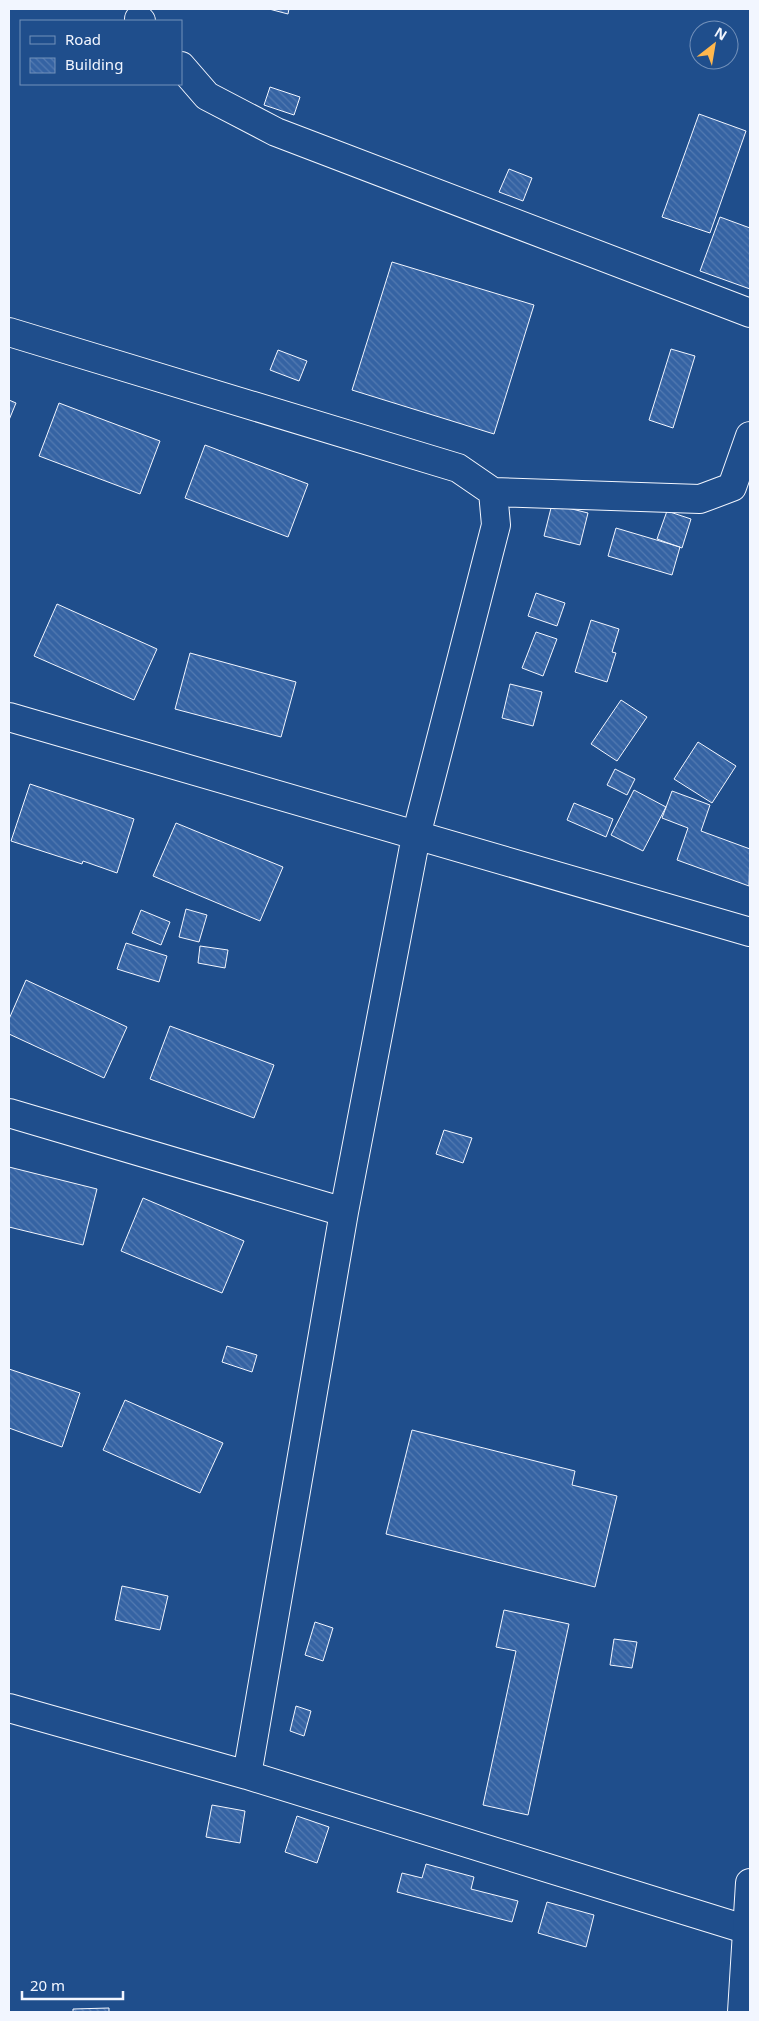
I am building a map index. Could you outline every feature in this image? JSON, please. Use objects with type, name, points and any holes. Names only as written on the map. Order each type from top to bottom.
[{"type":"street","points":[[182,67],[207,96],[276,132],[750,313]]},
{"type":"street","points":[[9,332],[458,468],[494,492],[700,499],[732,487],[750,436]]},
{"type":"street","points":[[247,1775],[344,1212],[416,836],[496,525],[494,492]]},
{"type":"street","points":[[9,717],[750,932]]},
{"type":"street","points":[[9,1113],[344,1212]]},
{"type":"street","points":[[9,1708],[247,1775],[748,1930]]},
{"type":"street","points":[[742,2012],[750,1883]]},
{"type":"building","points":[[269,9],[289,9],[288,14]]},
{"type":"building","points":[[270,87],[300,97],[294,115],[264,105]]},
{"type":"building","points":[[699,114],[746,131],[710,233],[662,217]]},
{"type":"building","points":[[509,169],[532,178],[523,201],[499,192]]},
{"type":"building","points":[[720,217],[750,228],[750,289],[700,271]]},
{"type":"building","points":[[392,262],[534,305],[494,434],[352,390]]},
{"type":"building","points":[[671,349],[695,356],[673,428],[649,420]]},
{"type":"building","points":[[278,350],[307,361],[299,381],[270,370]]},
{"type":"building","points":[[9,400],[16,403],[9,420]]},
{"type":"building","points":[[59,403],[160,441],[140,494],[39,456]]},
{"type":"building","points":[[205,445],[308,484],[288,537],[185,498]]},
{"type":"building","points":[[552,504],[588,513],[580,545],[544,536]]},
{"type":"building","points":[[667,511],[691,519],[682,548],[657,539]]},
{"type":"building","points":[[616,528],[680,547],[672,575],[608,556]]},
{"type":"building","points":[[536,593],[565,603],[557,626],[528,616]]},
{"type":"building","points":[[57,604],[157,649],[134,700],[34,656]]},
{"type":"building","points":[[591,620],[619,629],[612,652],[616,653],[607,682],[575,672]]},
{"type":"building","points":[[536,632],[557,639],[543,676],[522,668]]},
{"type":"building","points":[[190,653],[296,682],[281,737],[175,709]]},
{"type":"building","points":[[510,684],[542,692],[533,726],[502,718]]},
{"type":"building","points":[[621,700],[647,717],[617,761],[591,744]]},
{"type":"building","points":[[698,742],[736,766],[712,803],[674,779]]},
{"type":"building","points":[[615,769],[635,779],[627,795],[607,785]]},
{"type":"building","points":[[30,784],[134,819],[117,873],[83,861],[82,864],[11,841]]},
{"type":"building","points":[[634,790],[666,807],[643,851],[611,835]]},
{"type":"building","points":[[672,791],[710,805],[701,831],[750,849],[749,886],[677,860],[688,828],[662,818]]},
{"type":"building","points":[[574,803],[613,819],[606,837],[567,820]]},
{"type":"building","points":[[176,823],[283,867],[260,921],[153,876]]},
{"type":"building","points":[[186,909],[207,915],[199,942],[179,937]]},
{"type":"building","points":[[141,910],[170,922],[161,945],[132,933]]},
{"type":"building","points":[[126,943],[167,956],[159,982],[117,969]]},
{"type":"building","points":[[200,946],[228,950],[225,968],[198,963]]},
{"type":"building","points":[[26,980],[127,1027],[104,1078],[9,1034],[9,1019]]},
{"type":"building","points":[[170,1026],[274,1065],[254,1118],[150,1079]]},
{"type":"building","points":[[444,1130],[472,1138],[463,1163],[436,1154]]},
{"type":"building","points":[[9,1167],[97,1189],[83,1245],[9,1227]]},
{"type":"building","points":[[143,1198],[244,1241],[222,1293],[121,1251]]},
{"type":"building","points":[[227,1346],[257,1355],[252,1372],[222,1362]]},
{"type":"building","points":[[9,1369],[80,1393],[62,1447],[9,1428]]},
{"type":"building","points":[[125,1400],[223,1443],[200,1493],[103,1450]]},
{"type":"building","points":[[412,1430],[575,1471],[572,1485],[617,1496],[595,1587],[386,1534]]},
{"type":"building","points":[[122,1586],[168,1596],[160,1630],[115,1620]]},
{"type":"building","points":[[504,1610],[569,1624],[528,1815],[483,1805],[516,1651],[496,1647]]},
{"type":"building","points":[[315,1622],[333,1628],[323,1661],[305,1655]]},
{"type":"building","points":[[614,1639],[637,1642],[632,1668],[610,1665]]},
{"type":"building","points":[[296,1706],[311,1711],[304,1736],[290,1731]]},
{"type":"building","points":[[212,1805],[245,1811],[240,1843],[206,1837]]},
{"type":"building","points":[[297,1816],[329,1827],[317,1863],[285,1852]]},
{"type":"building","points":[[426,1864],[474,1877],[471,1889],[518,1901],[512,1922],[397,1892],[402,1873],[422,1878]]},
{"type":"building","points":[[547,1902],[594,1915],[586,1947],[538,1933]]},
{"type":"building","points":[[109,2008],[109,2012],[73,2012],[73,2009]]}]
